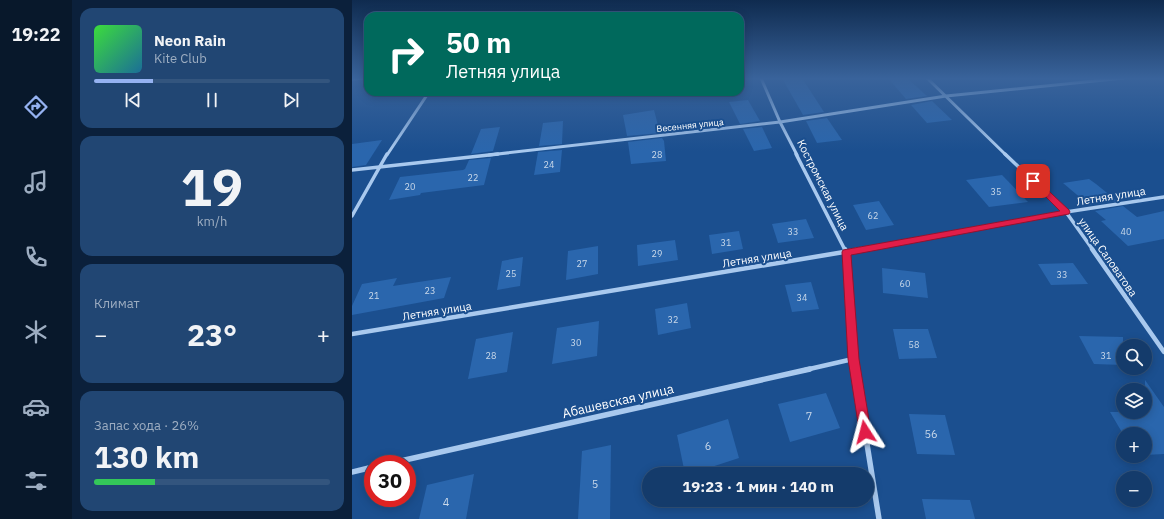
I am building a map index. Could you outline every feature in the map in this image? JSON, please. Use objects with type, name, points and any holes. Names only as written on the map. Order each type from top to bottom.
[{"type":"street","points":[[352,216],[379,166],[422,102]]},
{"type":"street","name":"Костромская улица","points":[[771,102],[846,252],[853,359],[879,519]]},
{"type":"street","name":"Весенняя улица","points":[[352,170],[780,122],[906,102]]},
{"type":"street","name":"улица Саловатова","points":[[952,102],[1066,212],[1164,352]]},
{"type":"street","name":"Летняя улица","points":[[352,334],[846,252],[1066,212],[1164,197]]},
{"type":"street","name":"Абашевская улица","points":[[416,457],[853,359]]},
{"type":"street","points":[[352,472],[364,469]]},
{"type":"building","points":[[729,102],[749,102],[760,121],[740,124]]},
{"type":"building","points":[[796,102],[818,102],[824,112],[803,115]]},
{"type":"building","points":[[933,102],[952,120],[927,123],[911,105]]},
{"type":"building","points":[[654,110],[660,133],[627,136],[623,115]]},
{"type":"building","points":[[827,118],[842,140],[817,143],[806,121]]},
{"type":"building","points":[[563,121],[562,144],[539,146],[543,123]]},
{"type":"building","points":[[500,127],[493,151],[471,154],[481,129]]},
{"type":"building","points":[[762,127],[772,148],[754,151],[743,129]]},
{"type":"building","points":[[662,138],[664,141],[666,161],[631,164],[628,142]]},
{"type":"building","points":[[382,140],[366,165],[352,167],[352,144]]},
{"type":"building","points":[[562,150],[560,172],[534,175],[538,152]]},
{"type":"building","points":[[491,158],[484,185],[421,193],[420,195],[389,200],[400,177],[463,170],[465,169],[469,160]]},
{"type":"building","points":[[1002,175],[1028,202],[989,207],[966,180]]},
{"type":"building","points":[[1089,179],[1117,201],[1089,205],[1063,183]]},
{"type":"building","points":[[879,201],[894,225],[866,230],[853,205]]},
{"type":"building","points":[[1123,206],[1137,217],[1164,211],[1164,239],[1128,246],[1101,221],[1106,220],[1095,211]]},
{"type":"building","points":[[806,219],[814,238],[778,243],[772,224]]},
{"type":"building","points":[[739,231],[743,249],[712,254],[709,235]]},
{"type":"building","points":[[675,240],[678,260],[638,266],[637,245]]},
{"type":"building","points":[[598,246],[598,274],[566,280],[568,251]]},
{"type":"building","points":[[523,257],[520,286],[497,290],[502,261]]},
{"type":"building","points":[[1073,263],[1088,284],[1051,285],[1038,264]]},
{"type":"building","points":[[882,268],[925,273],[928,298],[883,293]]},
{"type":"building","points":[[451,277],[444,298],[352,315],[352,306],[362,284],[397,278],[393,286]]},
{"type":"building","points":[[811,282],[819,309],[792,312],[785,285]]},
{"type":"building","points":[[687,303],[691,328],[658,335],[655,309]]},
{"type":"building","points":[[599,321],[597,356],[552,364],[557,328]]},
{"type":"building","points":[[893,329],[928,329],[937,358],[899,359]]},
{"type":"building","points":[[513,332],[507,372],[468,379],[476,339]]},
{"type":"building","points":[[1079,336],[1123,337],[1123,339],[1116,339],[1116,365],[1094,364]]},
{"type":"building","points":[[1152,390],[1164,407],[1164,454],[1152,455],[1152,427],[1119,427],[1110,412],[1116,412],[1116,419],[1152,419]]},
{"type":"building","points":[[826,393],[840,428],[790,442],[778,404]]},
{"type":"building","points":[[909,414],[945,415],[955,455],[917,454]]},
{"type":"building","points":[[728,419],[739,458],[711,467],[684,467],[677,435]]},
{"type":"building","points":[[611,445],[610,519],[578,519],[582,451]]},
{"type":"building","points":[[474,474],[466,519],[419,519],[427,485]]},
{"type":"building","points":[[922,499],[970,500],[975,519],[926,519]]},
{"type":"route","points":[[865,432],[853,359],[846,252],[1066,212],[1033,181]]}]
